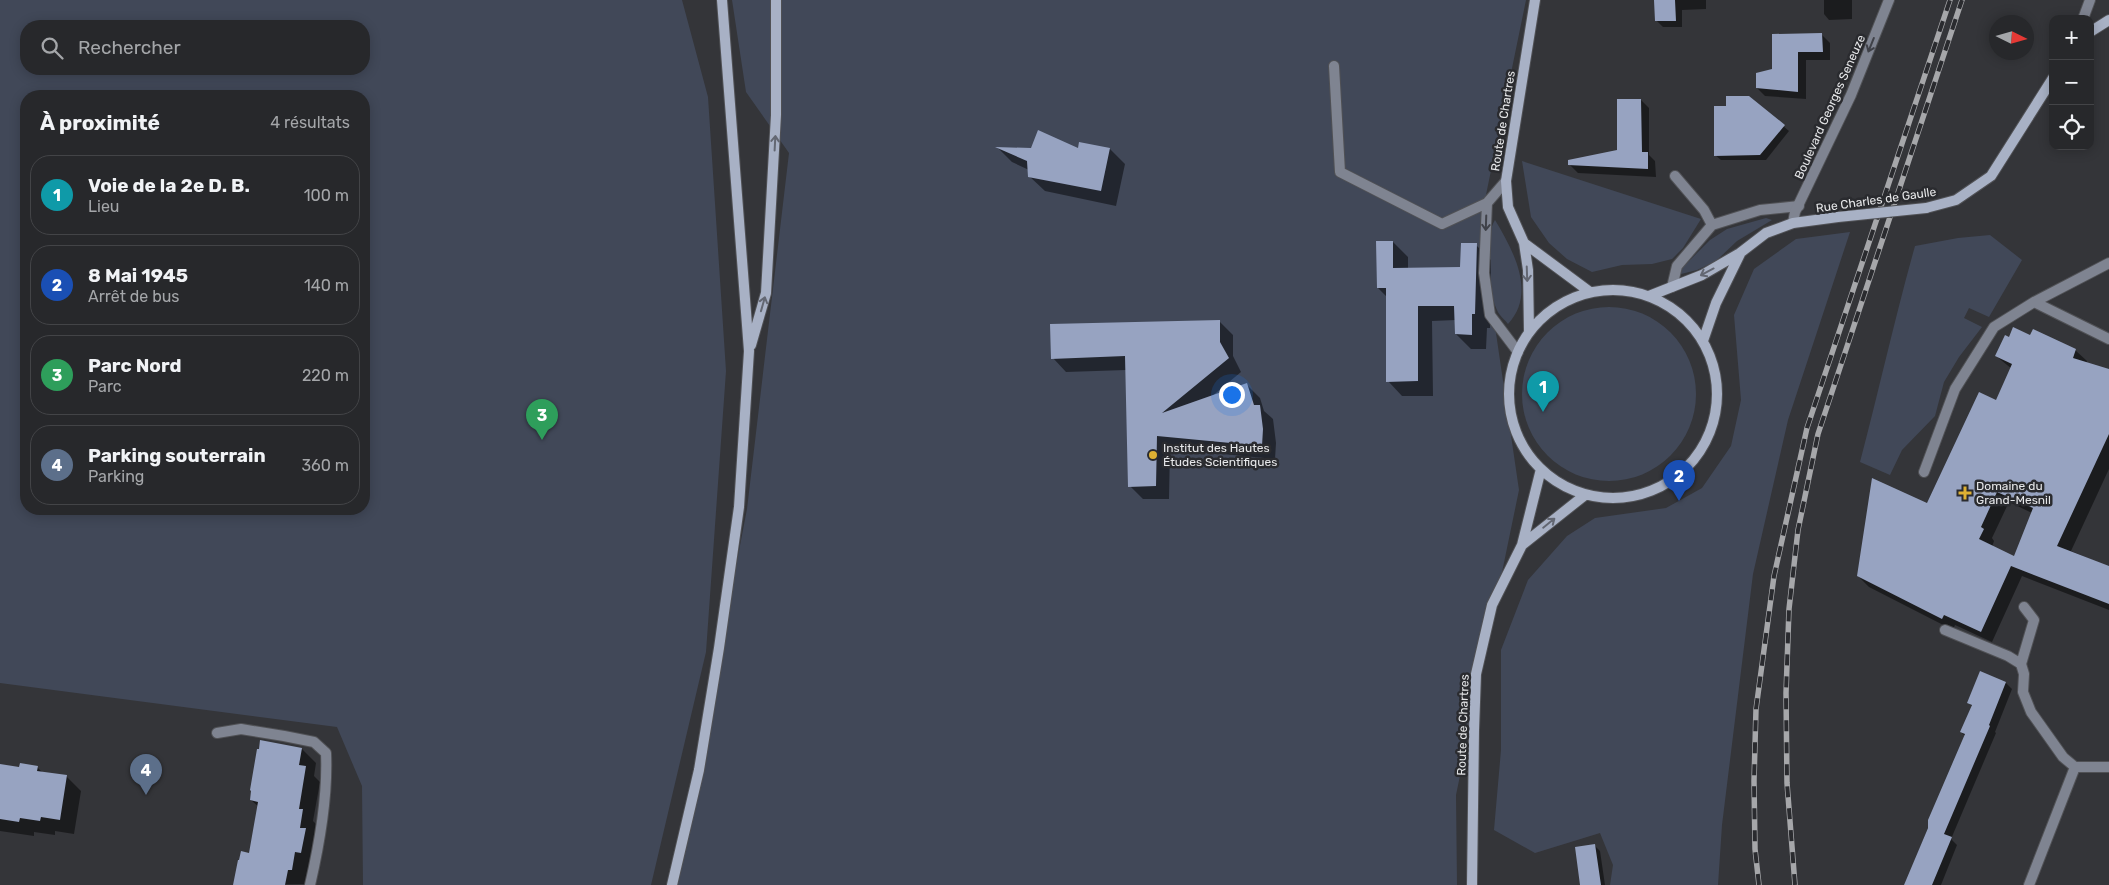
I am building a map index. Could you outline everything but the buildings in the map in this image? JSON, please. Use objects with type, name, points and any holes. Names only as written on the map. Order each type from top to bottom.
[{"type":"main road","points":[[672,885],[699,770],[720,648],[739,507],[749,351],[722,0]]},
{"type":"main road","points":[[749,351],[766,293],[776,115],[776,0]]},
{"type":"main road","name":"Route de Chartres","points":[[1530,332],[1528,270],[1524,243],[1508,208],[1506,181],[1534,0]]},
{"type":"main road","points":[[2094,29],[2109,20]]},
{"type":"main road","name":"Rue Charles de Gaulle","points":[[1649,296],[1702,275],[1740,254],[1766,233],[1793,223],[1926,208],[1956,200],[1991,176],[2049,84]]},
{"type":"main road","name":"Route de Chartres","points":[[1524,243],[1590,292]]},
{"type":"main road","name":"Rue Charles de Gaulle","points":[[1702,341],[1716,302],[1740,254]]},
{"type":"main road","points":[[1620,290],[1649,296],[1680,314],[1702,341],[1714,366],[1717,394],[1714,421],[1703,446],[1686,468],[1664,485],[1639,495],[1612,499],[1585,495],[1561,485],[1541,469],[1522,444],[1510,414],[1509,382],[1518,352],[1530,332],[1546,314],[1567,301],[1590,292],[1620,290]]},
{"type":"main road","name":"Route de Chartres","points":[[1472,885],[1476,674],[1492,605],[1522,545],[1541,469]]},
{"type":"main road","name":"Route de Chartres","points":[[1522,545],[1585,495]]},
{"type":"street","name":"Boulevard Georges Seneuze","points":[[1793,223],[1850,95],[1889,0]]},
{"type":"street","points":[[2084,15],[2090,0]]},
{"type":"street","points":[[1334,66],[1340,172],[1442,224],[1487,203],[1506,181]]},
{"type":"street","points":[[1675,176],[1704,210],[1712,224]]},
{"type":"street","points":[[1487,203],[1484,273],[1490,315],[1518,352]]},
{"type":"street","points":[[1672,287],[1677,266],[1712,224],[1760,210],[1799,206]]},
{"type":"street","points":[[1924,472],[1955,388],[1994,327],[2034,302],[2109,263]]},
{"type":"street","points":[[2034,302],[2109,339]]},
{"type":"street","points":[[2024,607],[2034,620],[2021,664],[2024,674],[2023,692],[2031,712],[2063,756],[2075,767],[2109,767]]},
{"type":"street","points":[[1945,630],[2008,656],[2021,664]]},
{"type":"street","points":[[217,733],[241,729],[314,742],[326,753],[327,768],[320,842],[310,885]]},
{"type":"street","points":[[2029,885],[2075,767]]},
{"type":"shaded area","points":[[0,0],[682,0],[708,97],[726,371],[706,652],[651,885],[363,885],[362,786],[337,727],[0,683]]},
{"type":"shaded area","name":"Institut des Hautes Études Scientifiques","points":[[732,0],[1526,0],[1480,224],[1519,490],[1456,795],[1457,885],[675,885],[747,509],[789,153],[746,92]]},
{"type":"shaded area","points":[[1522,161],[1701,219],[1683,248],[1672,259],[1652,264],[1622,265],[1592,272],[1567,259],[1549,243],[1531,217]]},
{"type":"shaded area","points":[[1766,218],[1772,220],[1737,241],[1716,261],[1697,270],[1681,274],[1681,269],[1710,240],[1727,229]]},
{"type":"shaded area","points":[[1495,220],[1515,258],[1521,285],[1521,299],[1517,312],[1508,324],[1500,315],[1492,295],[1488,268],[1489,240]]},
{"type":"shaded area","points":[[1850,232],[1788,420],[1753,574],[1722,825],[1718,885],[1610,885],[1613,865],[1600,833],[1535,853],[1494,830],[1501,750],[1501,650],[1528,580],[1567,536],[1595,518],[1666,508],[1702,488],[1731,446],[1741,400],[1734,315],[1754,269],[1796,239]]},
{"type":"shaded area","points":[[1990,235],[2022,260],[1989,317],[1969,308],[1964,318],[1982,327],[1959,357],[1944,382],[1935,416],[1902,450],[1890,475],[1860,462],[1915,246],[1958,238]]},
{"type":"shaded area","points":[[1609,307],[1626,309],[1642,314],[1664,327],[1676,339],[1692,369],[1696,394],[1694,411],[1689,427],[1676,449],[1664,461],[1634,477],[1609,481],[1592,479],[1576,474],[1554,461],[1542,449],[1526,419],[1522,394],[1524,377],[1529,361],[1542,339],[1554,327],[1584,311]]},
{"type":"railway","points":[[1759,885],[1755,849],[1756,709],[1774,576],[1807,428],[1950,0]]},
{"type":"railway","points":[[1795,885],[1787,783],[1786,693],[1789,609],[1798,530],[1818,434],[1962,0]]},
{"type":"place","name":"Voie de la 2e D. B.","points":[[1543,412]]},
{"type":"place","name":"Parc Nord","points":[[542,440]]},
{"type":"place","name":"Institut des Hautes Études Scientifiques","points":[[1153,455]]},
{"type":"place","name":"Domaine du Grand-Mesnil","points":[[1965,493]]},
{"type":"place","name":"8 Mai 1945","points":[[1679,501]]},
{"type":"place","name":"Parking souterrain","points":[[146,795]]}]
